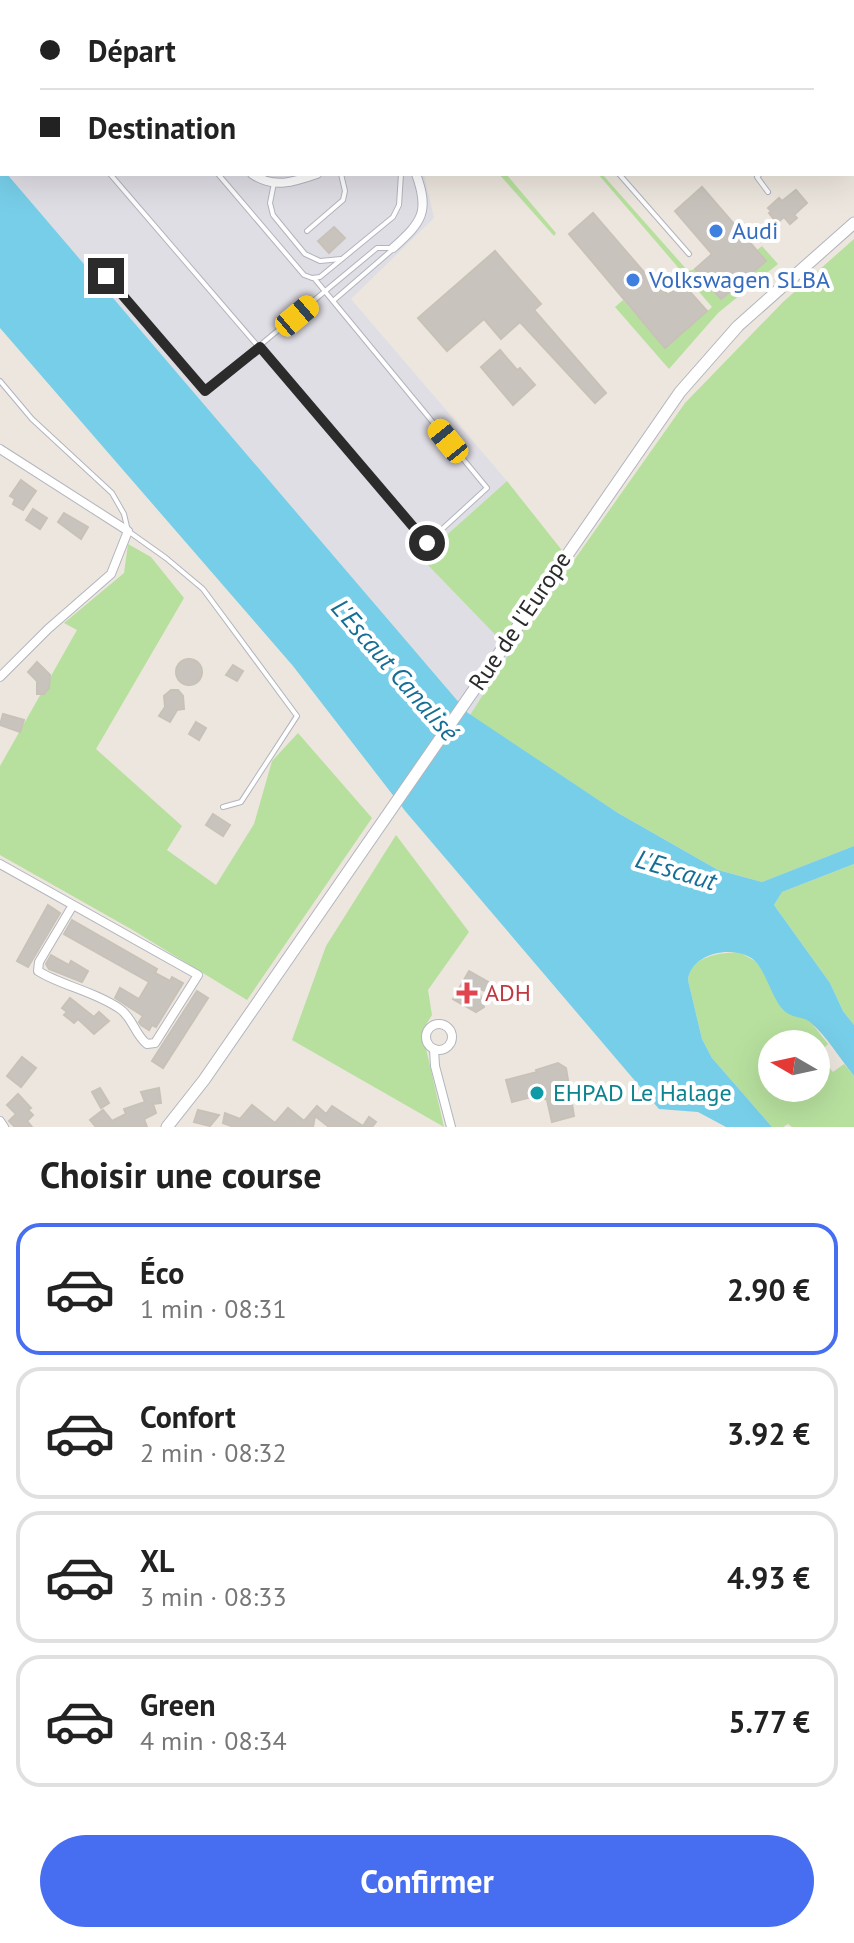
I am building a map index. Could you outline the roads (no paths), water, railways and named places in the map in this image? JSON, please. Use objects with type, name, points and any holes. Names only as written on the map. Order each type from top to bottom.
[{"type":"street","points":[[257,176],[274,183],[291,183],[311,176]]},
{"type":"street","points":[[393,248],[417,226],[420,219],[423,196],[417,176]]},
{"type":"street","name":"Rue de l'Europe","points":[[174,1125],[652,429],[698,369],[747,317],[854,223]]},
{"type":"street","points":[[0,449],[128,531],[111,574],[48,629],[0,677]]},
{"type":"street","points":[[0,864],[198,975],[157,1041],[152,1044],[145,1043],[121,1009],[38,971],[39,962],[73,905]]},
{"type":"street","points":[[434,1049],[435,1066],[451,1127]]},
{"type":"street","points":[[0,1121],[4,1127]]},
{"type":"lane","points":[[112,176],[427,543],[487,488],[314,278],[304,275],[220,176]]},
{"type":"lane","points":[[307,231],[343,200],[345,191],[341,176]]},
{"type":"lane","points":[[314,278],[343,258],[397,210],[401,176]]},
{"type":"lane","points":[[621,176],[689,254]]},
{"type":"lane","points":[[758,176],[768,192]]},
{"type":"lane","points":[[274,183],[270,203],[273,215],[305,254],[324,261],[343,258]]},
{"type":"lane","points":[[106,276],[205,391],[377,248],[393,248]]},
{"type":"lane","points":[[333,301],[393,248]]},
{"type":"lane","points":[[0,381],[32,419],[112,493],[124,514],[128,531],[203,589],[297,716],[241,802],[223,807]]},
{"type":"water","points":[[0,176],[9,176],[468,713],[618,813],[718,870],[762,882],[854,846],[854,864],[782,892],[774,905],[830,983],[843,1011],[854,1025],[854,1076],[830,1044],[830,1030],[818,1030],[808,1020],[790,1015],[782,1009],[754,960],[746,955],[725,952],[697,963],[688,980],[702,1039],[712,1058],[772,1127],[726,1127],[698,1112],[659,1109],[406,812],[293,666],[0,328]]},
{"type":"place","name":"Audi","points":[[716,231]]},
{"type":"place","name":"Volkswagen SLBA","points":[[633,280]]},
{"type":"place","name":"ADH","points":[[467,993]]},
{"type":"place","name":"EHPAD Le Halage","points":[[537,1093]]},
{"type":"water label","name":"L'Escaut Canalisé","points":[[395,670]]},
{"type":"water label","name":"L'Escaut","points":[[676,870]]}]
